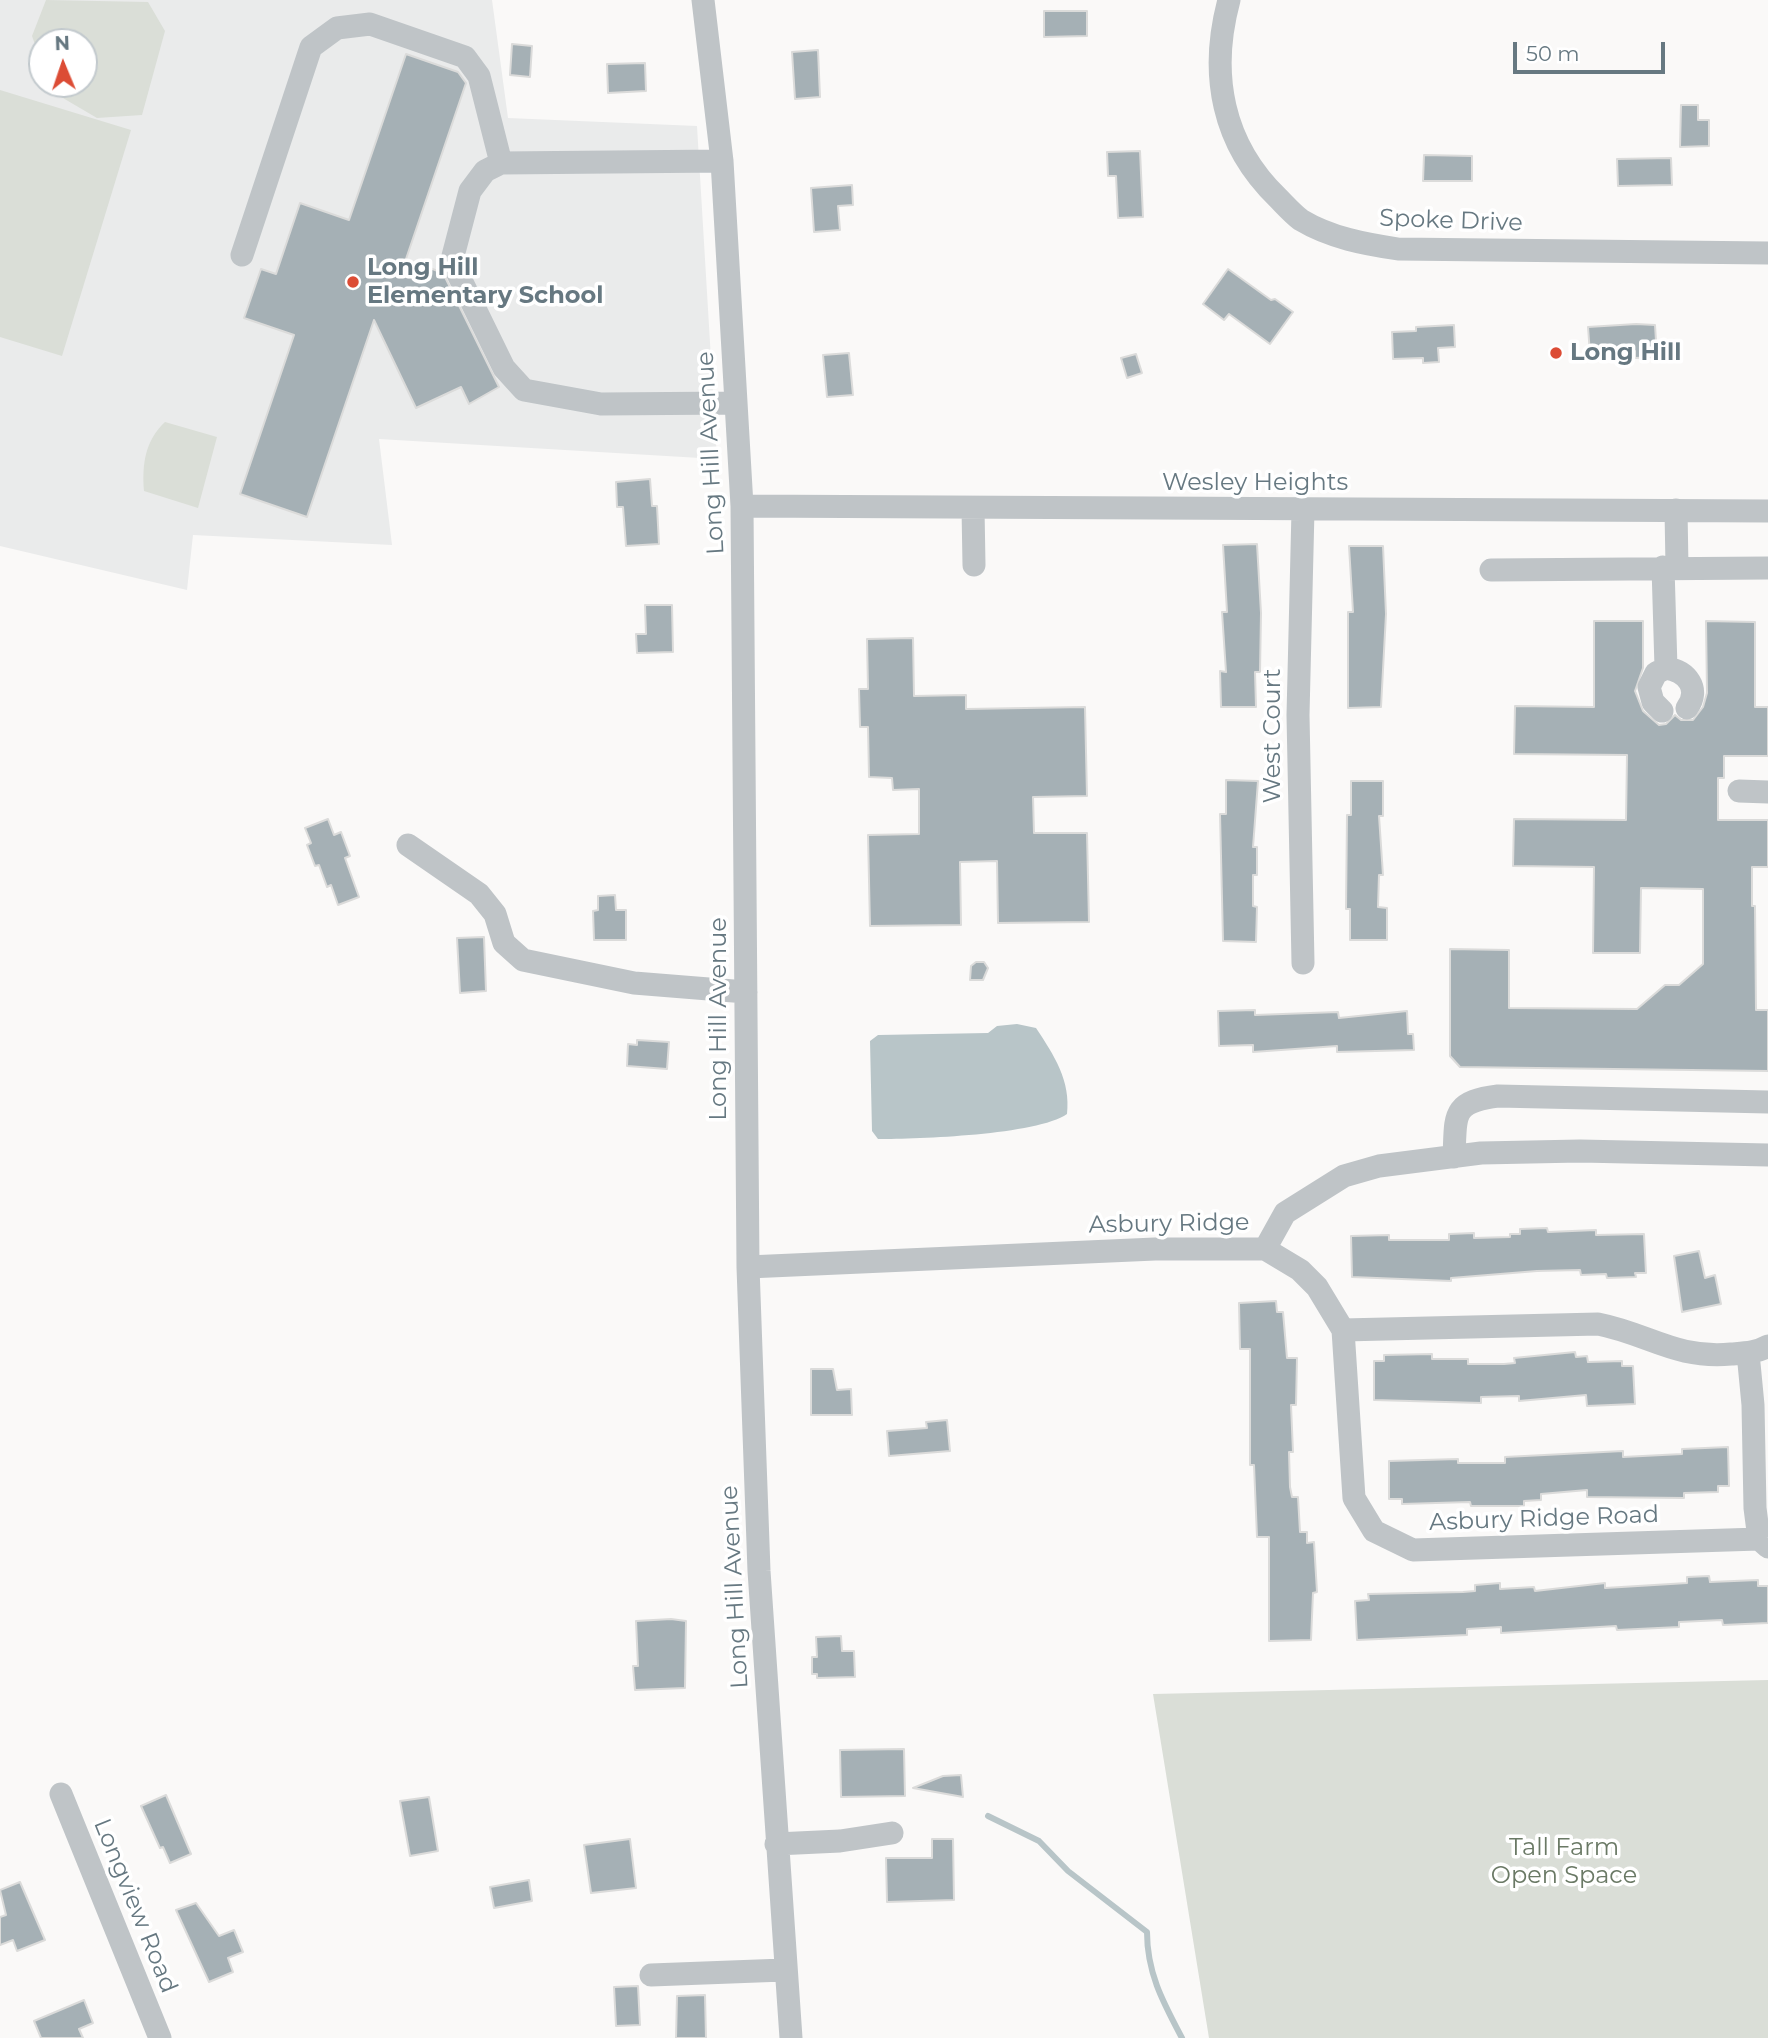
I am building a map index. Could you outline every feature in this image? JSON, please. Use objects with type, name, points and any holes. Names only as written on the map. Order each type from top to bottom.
[{"type":"street","name":"Long Hill Avenue","points":[[705,0],[722,161],[742,506],[748,1267],[759,1571],[784,1970],[791,2038]]},
{"type":"street","name":"Spoke Drive","points":[[1229,0],[1221,28],[1220,72],[1226,110],[1237,147],[1267,187],[1301,219],[1348,241],[1398,249],[1768,253]]},
{"type":"street","points":[[242,255],[311,47],[337,28],[370,24],[465,57],[479,76],[501,163]]},
{"type":"street","points":[[722,161],[531,160],[501,163],[485,171],[470,191],[453,256],[458,274],[504,368],[524,390],[601,404],[736,403]]},
{"type":"street","name":"Wesley Heights","points":[[742,506],[1768,511]]},
{"type":"street","points":[[973,508],[974,565]]},
{"type":"street","name":"West Court","points":[[1303,510],[1298,716],[1303,962]]},
{"type":"street","points":[[1666,668],[1670,567],[1676,510]]},
{"type":"street","points":[[1492,570],[1768,568]]},
{"type":"street","points":[[1662,710],[1653,702],[1649,687],[1656,673],[1666,668],[1682,673],[1691,683],[1693,695],[1687,708]]},
{"type":"street","points":[[1739,791],[1768,792]]},
{"type":"street","points":[[408,845],[479,894],[495,914],[504,943],[523,960],[634,982],[746,992]]},
{"type":"street","points":[[1454,1157],[1455,1119],[1459,1110],[1473,1099],[1498,1096],[1768,1102]]},
{"type":"street","name":"Asbury Ridge","points":[[748,1267],[1155,1249],[1265,1249],[1285,1213],[1344,1176],[1379,1166],[1481,1153],[1580,1151],[1768,1155]]},
{"type":"street","name":"Asbury Ridge Road","points":[[1265,1249],[1300,1270],[1317,1287],[1343,1330],[1354,1497],[1374,1531],[1413,1550],[1764,1543],[1755,1508],[1753,1405],[1758,1350],[1689,1354],[1617,1327],[1598,1324],[1343,1330]]},
{"type":"street","name":"Longview Road","points":[[61,1794],[160,2038]]},
{"type":"street","points":[[776,1844],[839,1841],[892,1833]]},
{"type":"street","points":[[651,1975],[784,1970]]},
{"type":"shaded area","name":"Long Hill Elementary School","points":[[0,0],[492,0],[508,118],[697,126],[717,459],[379,439],[392,545],[193,535],[187,590],[0,546]]},
{"type":"shaded area","points":[[1017,1024],[1036,1028],[1055,1058],[1064,1079],[1067,1114],[1052,1121],[1005,1131],[947,1137],[878,1139],[872,1131],[870,1041],[878,1035],[988,1033],[997,1026]]},
{"type":"green space","points":[[46,0],[148,2],[165,31],[142,115],[97,118],[63,98],[98,98],[98,28],[35,28]]},
{"type":"green space","points":[[0,90],[131,130],[62,356],[0,337]]},
{"type":"green space","points":[[165,422],[217,437],[198,508],[144,491],[146,454],[153,437]]},
{"type":"green space","name":"Tall Farm Open Space","points":[[1768,1680],[1768,2038],[1209,2038],[1153,1694]]},
{"type":"building","points":[[1044,11],[1087,11],[1087,36],[1044,37]]},
{"type":"building","points":[[512,44],[532,46],[530,77],[510,75]]},
{"type":"building","points":[[818,50],[820,97],[795,99],[792,52]]},
{"type":"building","points":[[406,54],[458,72],[466,83],[406,259],[443,273],[499,387],[469,404],[461,387],[416,408],[374,320],[307,517],[240,494],[294,335],[244,318],[261,269],[276,274],[300,203],[349,220]]},
{"type":"building","points":[[645,63],[646,91],[608,93],[607,64]]},
{"type":"building","points":[[1681,105],[1698,105],[1698,120],[1709,120],[1709,146],[1680,147]]},
{"type":"building","points":[[1140,151],[1143,217],[1118,218],[1116,176],[1108,176],[1107,152]]},
{"type":"building","points":[[1424,155],[1472,156],[1472,181],[1423,181]]},
{"type":"building","points":[[1671,158],[1672,185],[1618,186],[1617,159]]},
{"type":"building","points":[[852,185],[853,205],[838,206],[840,230],[814,232],[811,188]]},
{"type":"building","points":[[1228,269],[1271,300],[1275,299],[1293,312],[1270,344],[1229,314],[1224,320],[1203,304]]},
{"type":"building","points":[[1454,325],[1455,347],[1438,348],[1439,362],[1423,363],[1423,358],[1393,359],[1392,332],[1416,331],[1416,327]]},
{"type":"building","points":[[1655,325],[1657,357],[1635,358],[1635,351],[1590,354],[1588,327]]},
{"type":"building","points":[[849,353],[853,395],[827,397],[823,355]]},
{"type":"building","points":[[1136,354],[1142,373],[1127,378],[1121,358]]},
{"type":"building","points":[[650,479],[652,506],[657,506],[659,544],[626,546],[623,507],[617,507],[616,482]]},
{"type":"building","points":[[1257,544],[1261,613],[1260,672],[1255,672],[1256,707],[1221,707],[1220,671],[1226,672],[1222,612],[1227,612],[1223,545]]},
{"type":"building","points":[[1349,546],[1383,546],[1386,614],[1381,707],[1348,708],[1348,612],[1353,612]]},
{"type":"building","points":[[645,605],[672,605],[673,652],[637,653],[636,634],[646,634]]},
{"type":"building","points":[[1594,621],[1643,621],[1643,668],[1635,691],[1643,711],[1659,725],[1666,724],[1675,715],[1681,720],[1693,720],[1703,707],[1707,693],[1706,621],[1755,622],[1755,707],[1768,707],[1768,756],[1724,756],[1724,778],[1718,778],[1718,820],[1768,820],[1768,867],[1752,867],[1752,906],[1755,906],[1756,1010],[1768,1010],[1768,1071],[1460,1067],[1450,1056],[1450,949],[1509,950],[1509,1008],[1637,1009],[1665,985],[1679,985],[1703,964],[1703,889],[1641,888],[1640,953],[1593,953],[1594,867],[1513,866],[1514,819],[1626,820],[1627,755],[1514,754],[1515,706],[1594,707]]},
{"type":"building","points":[[913,638],[914,696],[966,695],[966,709],[1085,707],[1087,796],[1033,797],[1034,833],[1087,833],[1089,922],[998,923],[997,861],[960,862],[961,925],[870,926],[868,835],[919,834],[919,789],[893,790],[892,778],[869,777],[868,727],[860,727],[859,689],[868,689],[867,639]]},
{"type":"building","points":[[1226,780],[1258,781],[1253,847],[1257,847],[1257,875],[1253,875],[1253,906],[1257,907],[1256,942],[1223,941],[1220,814],[1226,814]]},
{"type":"building","points":[[1351,781],[1383,781],[1383,816],[1379,816],[1383,875],[1379,875],[1378,907],[1387,908],[1387,940],[1350,940],[1350,909],[1346,909],[1347,815],[1351,815]]},
{"type":"building","points":[[328,819],[334,835],[341,832],[350,856],[345,858],[359,897],[338,905],[331,885],[327,887],[319,865],[315,866],[307,845],[311,843],[305,828]]},
{"type":"building","points":[[615,895],[616,910],[626,910],[626,940],[594,940],[593,911],[598,910],[598,896]]},
{"type":"building","points":[[484,937],[486,991],[460,993],[457,938]]},
{"type":"building","points":[[976,962],[984,962],[988,968],[983,980],[970,980],[971,966]]},
{"type":"building","points":[[1255,1010],[1255,1015],[1338,1012],[1339,1018],[1407,1011],[1408,1034],[1413,1034],[1414,1050],[1337,1052],[1337,1046],[1253,1052],[1253,1045],[1219,1046],[1218,1011]]},
{"type":"building","points":[[637,1040],[669,1042],[667,1069],[627,1066],[628,1044],[637,1045]]},
{"type":"building","points":[[1547,1228],[1548,1232],[1596,1230],[1596,1235],[1644,1234],[1646,1273],[1635,1273],[1636,1277],[1607,1278],[1606,1274],[1581,1275],[1580,1270],[1537,1271],[1451,1278],[1451,1281],[1352,1277],[1351,1236],[1389,1235],[1389,1240],[1449,1240],[1449,1234],[1474,1233],[1474,1238],[1510,1237],[1510,1234],[1520,1234],[1520,1229]]},
{"type":"building","points":[[1699,1251],[1705,1278],[1715,1275],[1721,1304],[1682,1312],[1674,1256]]},
{"type":"building","points":[[1276,1301],[1277,1312],[1283,1312],[1287,1358],[1297,1358],[1296,1405],[1291,1405],[1293,1452],[1289,1452],[1290,1487],[1292,1497],[1298,1497],[1300,1532],[1307,1532],[1307,1543],[1314,1542],[1317,1592],[1313,1593],[1311,1640],[1269,1641],[1269,1537],[1257,1537],[1254,1465],[1250,1465],[1250,1349],[1240,1349],[1239,1303]]},
{"type":"building","points":[[1575,1352],[1576,1357],[1587,1356],[1588,1362],[1622,1361],[1622,1366],[1633,1366],[1635,1404],[1587,1406],[1586,1395],[1519,1401],[1519,1396],[1481,1397],[1481,1403],[1374,1400],[1374,1361],[1384,1361],[1384,1355],[1432,1354],[1432,1359],[1468,1359],[1468,1364],[1504,1364],[1515,1363],[1514,1358]]},
{"type":"building","points":[[811,1369],[833,1369],[837,1390],[851,1389],[852,1415],[811,1415]]},
{"type":"building","points":[[947,1420],[950,1451],[889,1456],[887,1431],[927,1428],[926,1422]]},
{"type":"building","points":[[1728,1447],[1729,1486],[1718,1486],[1718,1492],[1684,1493],[1684,1498],[1587,1497],[1587,1490],[1541,1494],[1541,1500],[1524,1501],[1524,1506],[1471,1506],[1470,1502],[1402,1504],[1402,1499],[1389,1499],[1389,1461],[1458,1459],[1458,1463],[1505,1463],[1505,1457],[1623,1451],[1623,1457],[1682,1454],[1682,1449]]},
{"type":"building","points":[[1709,1576],[1710,1582],[1758,1580],[1758,1586],[1768,1586],[1768,1623],[1723,1625],[1722,1620],[1679,1622],[1679,1627],[1617,1630],[1616,1626],[1501,1633],[1501,1627],[1467,1629],[1467,1635],[1357,1640],[1355,1601],[1369,1600],[1368,1594],[1475,1591],[1475,1585],[1500,1583],[1500,1589],[1534,1587],[1535,1591],[1605,1583],[1605,1588],[1687,1583],[1687,1577]]},
{"type":"building","points":[[636,1621],[686,1621],[685,1688],[635,1690],[633,1666],[638,1666]]},
{"type":"building","points":[[841,1636],[842,1651],[854,1651],[855,1677],[817,1678],[817,1674],[812,1674],[812,1657],[817,1657],[816,1637]]},
{"type":"building","points":[[904,1749],[905,1796],[841,1797],[840,1750]]},
{"type":"building","points":[[961,1775],[963,1797],[913,1788],[943,1776]]},
{"type":"building","points":[[166,1795],[191,1854],[170,1863],[163,1847],[160,1848],[141,1806]]},
{"type":"building","points":[[429,1797],[438,1851],[410,1856],[400,1801]]},
{"type":"building","points":[[630,1839],[636,1888],[591,1893],[584,1845]]},
{"type":"building","points":[[932,1839],[953,1839],[954,1900],[887,1902],[886,1858],[932,1858]]},
{"type":"building","points":[[529,1880],[532,1901],[494,1908],[490,1887]]},
{"type":"building","points":[[20,1882],[45,1940],[17,1951],[13,1940],[0,1945],[0,1917],[6,1915],[0,1890]]},
{"type":"building","points":[[196,1903],[219,1936],[234,1930],[243,1952],[228,1958],[233,1972],[209,1982],[176,1910]]},
{"type":"building","points":[[638,1986],[640,2025],[616,2026],[614,1987]]},
{"type":"building","points":[[705,1995],[706,2038],[676,2038],[677,1996]]},
{"type":"building","points":[[84,2000],[93,2023],[79,2029],[83,2038],[41,2038],[34,2021]]},
{"type":"waterway","points":[[988,1816],[1039,1841],[1068,1871],[1147,1932],[1153,1974],[1182,2038]]},
{"type":"place","name":"Long Hill Elementary School","points":[[353,282]]},
{"type":"place","name":"Long Hill","points":[[1556,353]]}]
